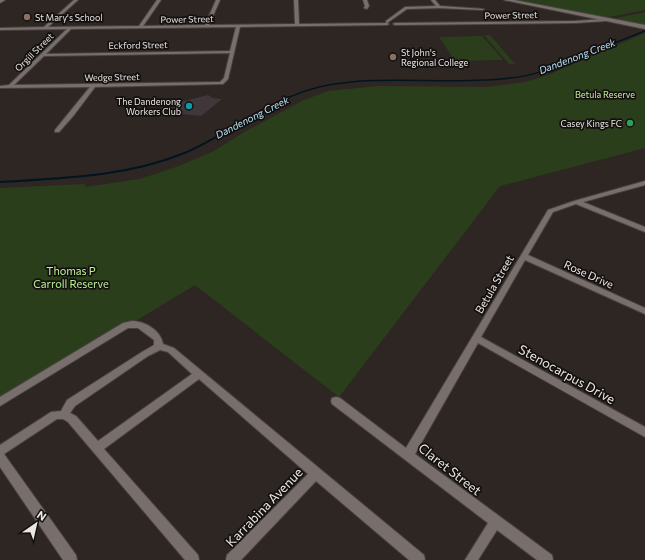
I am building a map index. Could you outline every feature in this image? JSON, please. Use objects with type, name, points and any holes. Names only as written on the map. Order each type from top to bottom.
[{"type":"main road","points":[[0,2],[4,0]]},
{"type":"main road","points":[[506,0],[593,19],[645,27]]},
{"type":"street","points":[[44,28],[76,0]]},
{"type":"street","points":[[140,27],[159,0]]},
{"type":"street","points":[[208,26],[218,0]]},
{"type":"street","points":[[296,0],[297,25]]},
{"type":"street","points":[[365,0],[367,6],[366,8]]},
{"type":"street","points":[[433,0],[439,7]]},
{"type":"street","points":[[393,22],[406,8],[439,7],[482,9]]},
{"type":"street","name":"Power Street","points":[[0,29],[297,25],[334,26],[393,22],[407,24],[593,19]]},
{"type":"street","points":[[233,52],[238,26]]},
{"type":"street","name":"Orgill Street","points":[[10,87],[70,28]]},
{"type":"street","name":"Eckford Street","points":[[43,55],[233,52]]},
{"type":"street","name":"Wedge Street","points":[[1,88],[223,82],[226,79],[233,52]]},
{"type":"street","points":[[57,132],[94,85]]},
{"type":"street","name":"Betula Street","points":[[408,455],[550,211],[576,202],[645,183]]},
{"type":"street","points":[[576,202],[645,230]]},
{"type":"street","name":"Rose Drive","points":[[523,256],[645,311]]},
{"type":"street","points":[[0,402],[126,325],[134,323],[141,324],[158,339],[159,347]]},
{"type":"street","name":"Stenocarpus Drive","points":[[476,338],[645,432]]},
{"type":"street","points":[[64,414],[71,403],[145,354],[159,347],[165,347],[171,350],[419,560]]},
{"type":"street","points":[[97,448],[199,374]]},
{"type":"street","name":"Claret Street","points":[[336,401],[547,560]]},
{"type":"street","points":[[0,451],[54,415],[64,414],[72,419],[193,560]]},
{"type":"street","points":[[0,458],[71,560]]},
{"type":"street","name":"Karrabina Avenue","points":[[232,560],[316,474]]},
{"type":"street","points":[[471,560],[495,522]]},
{"type":"green space","points":[[513,0],[645,0],[645,10],[603,18]]},
{"type":"green space","points":[[645,12],[645,26],[612,19]]},
{"type":"green space","points":[[645,33],[645,148],[500,186],[339,397],[195,285],[0,403],[0,188],[85,184],[85,187],[140,179],[179,166],[214,151],[246,131],[304,100],[328,91],[379,86],[486,87],[525,82],[548,75]]},
{"type":"green space","points":[[484,35],[490,35],[515,64],[509,64]]},
{"type":"green space","points":[[482,36],[503,60],[455,61],[439,37]]},
{"type":"building","name":"The Dandenong Workers Club","points":[[208,95],[213,98],[222,99],[201,116],[182,114],[174,116],[161,107]]},
{"type":"waterway","name":"Dandenong Creek","points":[[262,110],[304,91],[343,83],[391,80],[462,81],[519,77],[552,68],[645,31]]},
{"type":"waterway","name":"Dandenong Creek","points":[[0,182],[92,175],[138,168],[160,162],[192,150],[262,110]]},
{"type":"place","name":"St Mary's School","points":[[27,17]]},
{"type":"place","name":"St John's Regional College","points":[[393,57]]},
{"type":"place","name":"The Dandenong Workers Club","points":[[189,106]]},
{"type":"place","name":"Casey Kings FC","points":[[630,123]]},
{"type":"park label","name":"Betula Reserve","points":[[605,94]]},
{"type":"park label","name":"Thomas P Carroll Reserve","points":[[71,276]]}]
